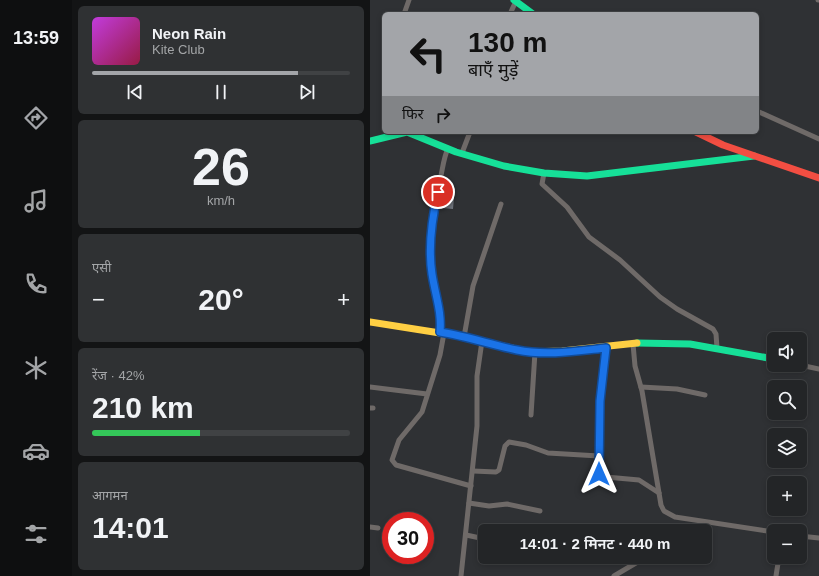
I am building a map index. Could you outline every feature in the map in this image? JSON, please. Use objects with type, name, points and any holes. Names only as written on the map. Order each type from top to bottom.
[{"type":"street","points":[[405,12],[409,0]]},
{"type":"street","points":[[511,12],[515,1],[530,12]]},
{"type":"street","points":[[759,111],[819,138]]},
{"type":"street","points":[[370,141],[399,134]]},
{"type":"street","points":[[412,134],[462,153],[504,166],[544,173],[587,176],[754,156]]},
{"type":"street","points":[[462,153],[469,134]]},
{"type":"street","points":[[700,134],[723,145],[818,176]]},
{"type":"street","points":[[448,148],[442,163],[441,178],[435,204],[431,250],[432,274],[442,332],[440,355],[420,414],[397,445],[392,457],[393,463],[423,474],[471,486]]},
{"type":"street","points":[[544,173],[542,184],[568,207],[589,237],[620,260],[660,297],[677,309],[713,329],[716,334],[717,348]]},
{"type":"street","points":[[464,337],[474,280],[501,204]]},
{"type":"street","points":[[370,322],[442,332],[518,350],[535,352],[578,351],[633,344],[686,344],[717,348],[767,358]]},
{"type":"street","points":[[461,576],[473,471],[477,426],[477,376],[482,341]]},
{"type":"street","points":[[633,344],[635,366],[641,387],[659,493],[664,511],[669,515],[707,523],[767,531]]},
{"type":"street","points":[[606,348],[600,390],[599,473],[601,476],[639,480],[659,493]]},
{"type":"street","points":[[531,415],[535,352]]},
{"type":"street","points":[[807,366],[819,369]]},
{"type":"street","points":[[370,387],[427,394]]},
{"type":"street","points":[[641,387],[677,389],[705,395]]},
{"type":"street","points":[[473,471],[496,472],[499,470],[505,446],[509,442],[526,445],[548,453],[599,456]]},
{"type":"street","points":[[469,503],[489,506],[507,504],[540,511]]},
{"type":"street","points":[[370,527],[378,528]]},
{"type":"street","points":[[466,535],[478,538]]},
{"type":"street","points":[[807,537],[819,538]]},
{"type":"street","points":[[614,576],[634,564]]},
{"type":"street","points":[[776,576],[778,564]]},
{"type":"building","points":[[443,196],[454,198],[453,209],[442,208]]},
{"type":"traffic: fast","points":[[514,0],[530,12]]},
{"type":"traffic: fast","points":[[370,141],[399,134]]},
{"type":"traffic: fast","points":[[412,134],[456,152],[504,166],[544,173],[587,176],[754,156]]},
{"type":"traffic: fast","points":[[637,343],[690,344],[767,358]]},
{"type":"traffic: slow","points":[[370,322],[459,336],[529,352],[562,351],[637,343]]},
{"type":"traffic: jam","points":[[700,134],[723,145],[819,178]]},
{"type":"route","points":[[438,192],[435,204],[431,263],[441,320],[440,332],[518,350],[535,352],[565,352],[606,348],[600,390],[599,474]]}]
